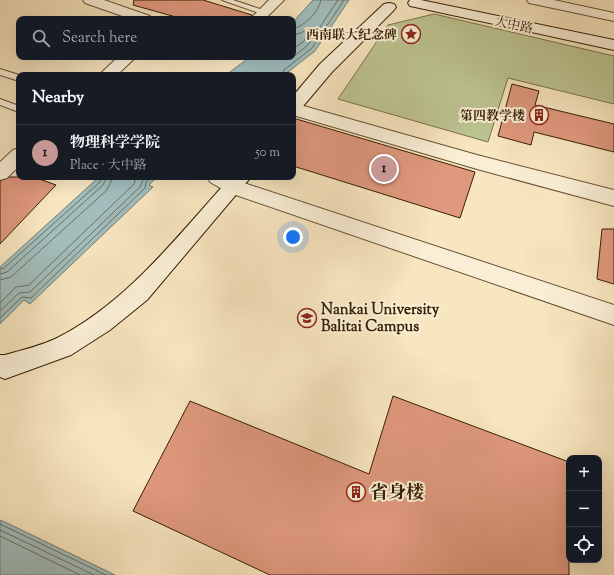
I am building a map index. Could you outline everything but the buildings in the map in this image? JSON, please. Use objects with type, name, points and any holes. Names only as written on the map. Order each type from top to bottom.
[{"type":"street","points":[[90,0],[136,16]]},
{"type":"street","points":[[261,15],[277,0]]},
{"type":"street","points":[[534,0],[614,17]]},
{"type":"street","points":[[296,104],[326,68],[384,4],[402,8],[415,1]]},
{"type":"street","name":"大中路","points":[[415,1],[614,46]]},
{"type":"street","points":[[110,72],[124,60]]},
{"type":"street","points":[[296,109],[477,162],[614,198]]},
{"type":"street","points":[[0,173],[16,158]]},
{"type":"street","points":[[0,366],[5,366],[63,347],[102,322],[139,293],[231,180],[614,315]]},
{"type":"lane","points":[[226,0],[261,15]]},
{"type":"lane","points":[[0,72],[16,77]]},
{"type":"lane","points":[[0,102],[16,109]]},
{"type":"green space","points":[[434,14],[614,56],[614,104],[508,78],[488,142],[338,99],[388,25]]},
{"type":"water","points":[[313,0],[349,0],[315,51],[288,72],[230,72],[246,60],[296,60],[296,19]]},
{"type":"water","points":[[96,180],[154,180],[149,185],[153,187],[30,304],[24,300],[0,324],[0,267]]},
{"type":"water","points":[[0,520],[7,523],[115,575],[0,575]]},
{"type":"place","name":"西南联大纪念碑","points":[[411,34]]},
{"type":"place","name":"第四教学楼","points":[[539,115]]},
{"type":"place","name":"物理科学学院","points":[[384,169]]},
{"type":"place","name":"Nankai University Balitai Campus","points":[[307,318]]},
{"type":"place","name":"省身楼","points":[[356,492]]}]
